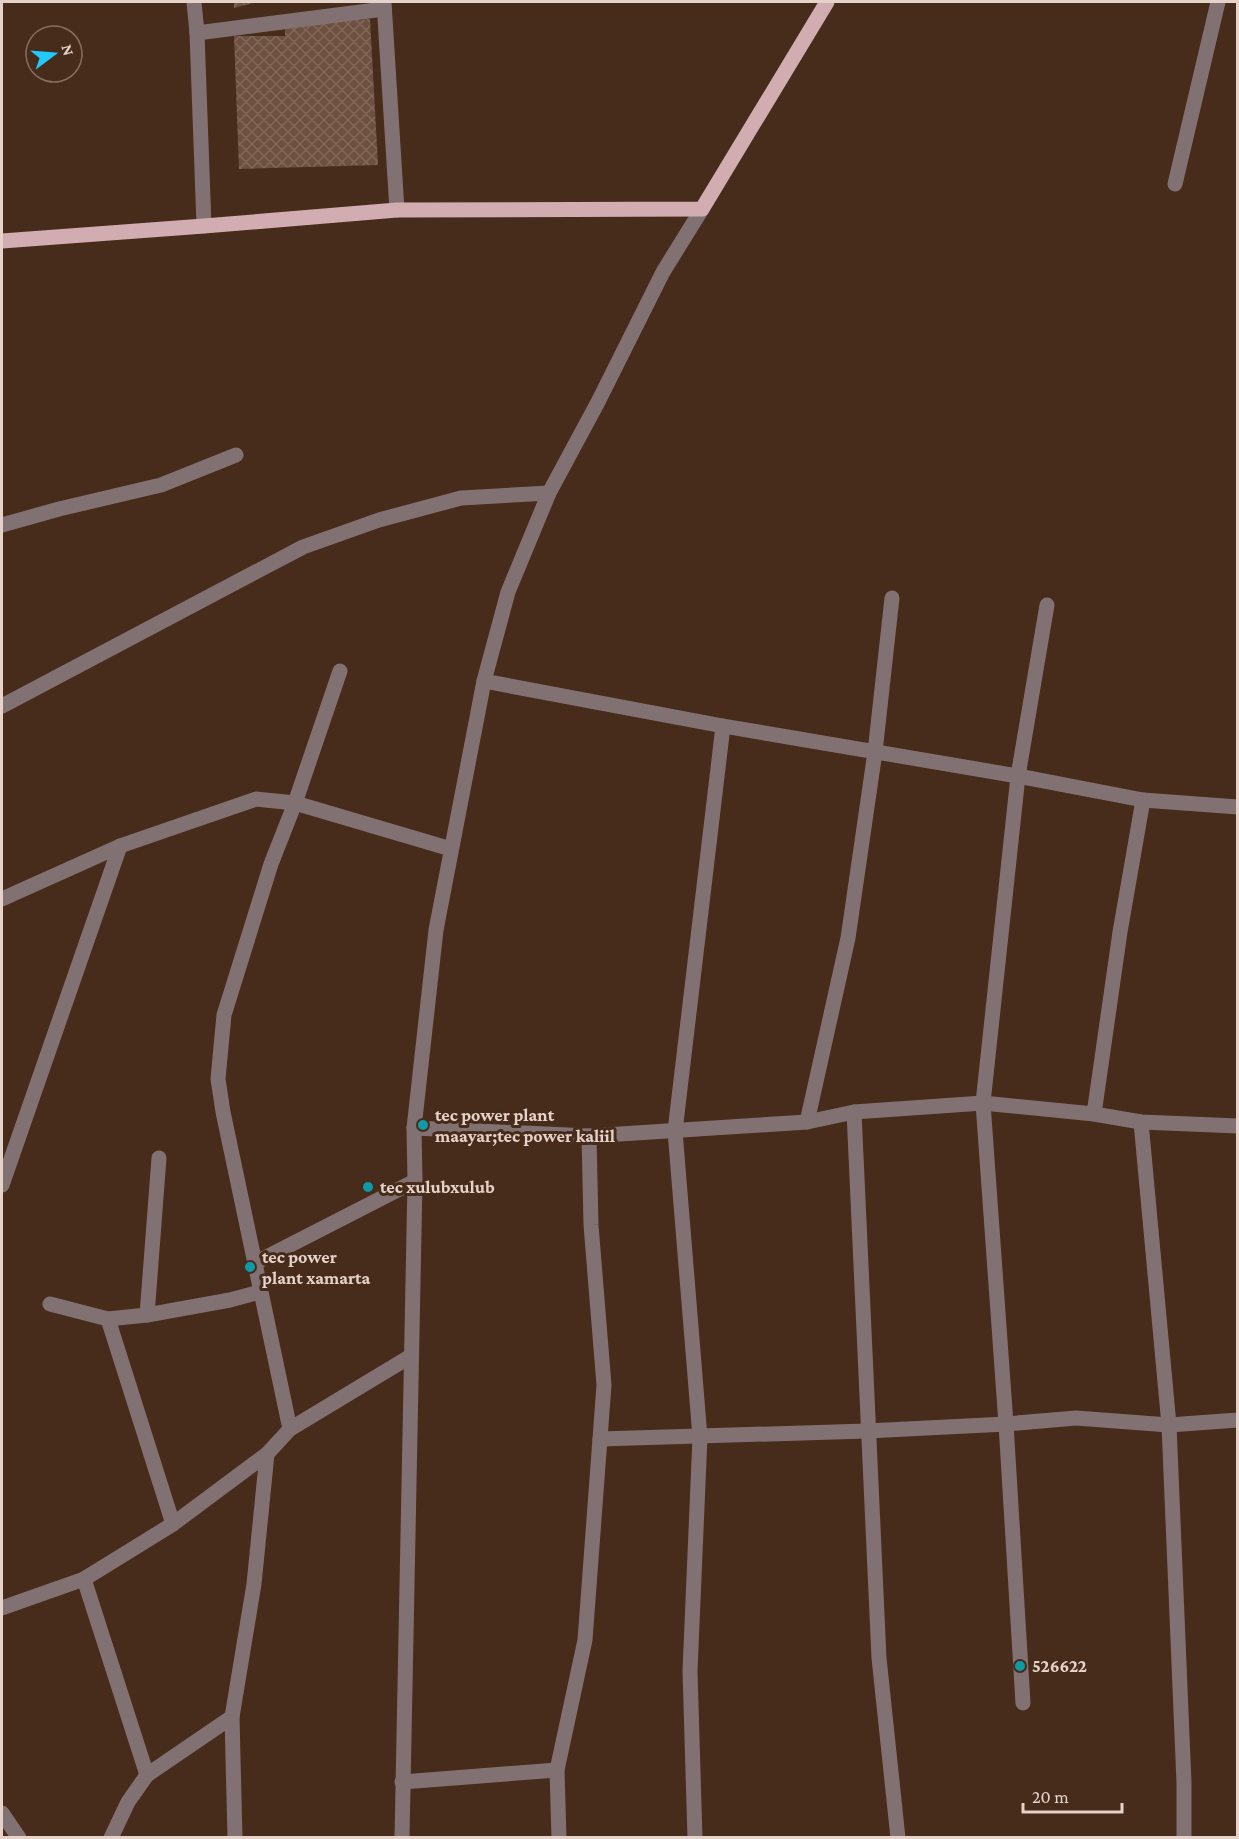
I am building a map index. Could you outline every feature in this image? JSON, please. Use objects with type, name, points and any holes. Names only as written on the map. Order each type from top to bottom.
[{"type":"main road","points":[[2,241],[397,210],[702,209],[827,2]]},
{"type":"street","points":[[194,2],[204,226]]},
{"type":"street","points":[[1175,184],[1218,2]]},
{"type":"street","points":[[197,33],[384,5],[397,210]]},
{"type":"street","points":[[402,1838],[415,1181],[414,1128],[436,930],[450,849],[484,681],[508,592],[549,494],[663,272],[702,209]]},
{"type":"street","points":[[2,525],[161,485],[236,455]]},
{"type":"street","points":[[2,706],[303,547],[380,520],[461,498],[549,494]]},
{"type":"street","points":[[807,1122],[848,938],[874,752],[892,598]]},
{"type":"street","points":[[1023,1704],[983,1103],[1018,776],[1047,605]]},
{"type":"street","points":[[290,1429],[218,1079],[224,1015],[271,864],[295,803],[340,671]]},
{"type":"street","points":[[484,681],[723,726],[1018,776],[1143,800],[1238,807]]},
{"type":"street","points":[[695,1838],[690,1671],[700,1437],[675,1131],[723,726]]},
{"type":"street","points":[[2,899],[120,846],[251,800],[295,803],[450,849]]},
{"type":"street","points":[[1094,1114],[1120,932],[1143,800]]},
{"type":"street","points":[[2,1185],[120,846]]},
{"type":"street","points":[[414,1128],[589,1136],[807,1122],[854,1112],[983,1103],[1094,1114],[1142,1122],[1238,1126]]},
{"type":"street","points":[[854,1112],[879,1658],[898,1838]]},
{"type":"street","points":[[1142,1122],[1169,1425],[1184,1784],[1184,1838]]},
{"type":"street","points":[[559,1838],[557,1770],[585,1640],[604,1385],[591,1225],[589,1136]]},
{"type":"street","points":[[147,1315],[159,1158]]},
{"type":"street","points":[[255,1263],[415,1181]]},
{"type":"street","points":[[50,1304],[108,1319],[147,1315],[230,1300],[260,1292]]},
{"type":"street","points":[[108,1319],[173,1524]]},
{"type":"street","points":[[2,1608],[84,1579],[173,1524],[267,1454],[290,1429],[411,1356]]},
{"type":"street","points":[[600,1439],[867,1431],[1076,1418],[1169,1425],[1238,1420]]},
{"type":"street","points":[[235,1838],[232,1717],[254,1584],[267,1454]]},
{"type":"street","points":[[84,1579],[147,1775]]},
{"type":"street","points":[[111,1838],[128,1802],[147,1775],[232,1717]]},
{"type":"street","points":[[402,1782],[557,1770]]},
{"type":"street","points":[[2,1813],[19,1838]]},
{"type":"building","points":[[234,2],[257,2],[234,8]]},
{"type":"building","points":[[370,19],[378,165],[239,169],[234,36],[285,36],[285,25]]},
{"type":"place","name":"tec power plant maayar;tec power kaliil","points":[[423,1125]]},
{"type":"place","name":"tec xulubxulub","points":[[368,1187]]},
{"type":"place","name":"tec power plant xamarta","points":[[250,1267]]},
{"type":"place","name":"526622","points":[[1020,1666]]}]
